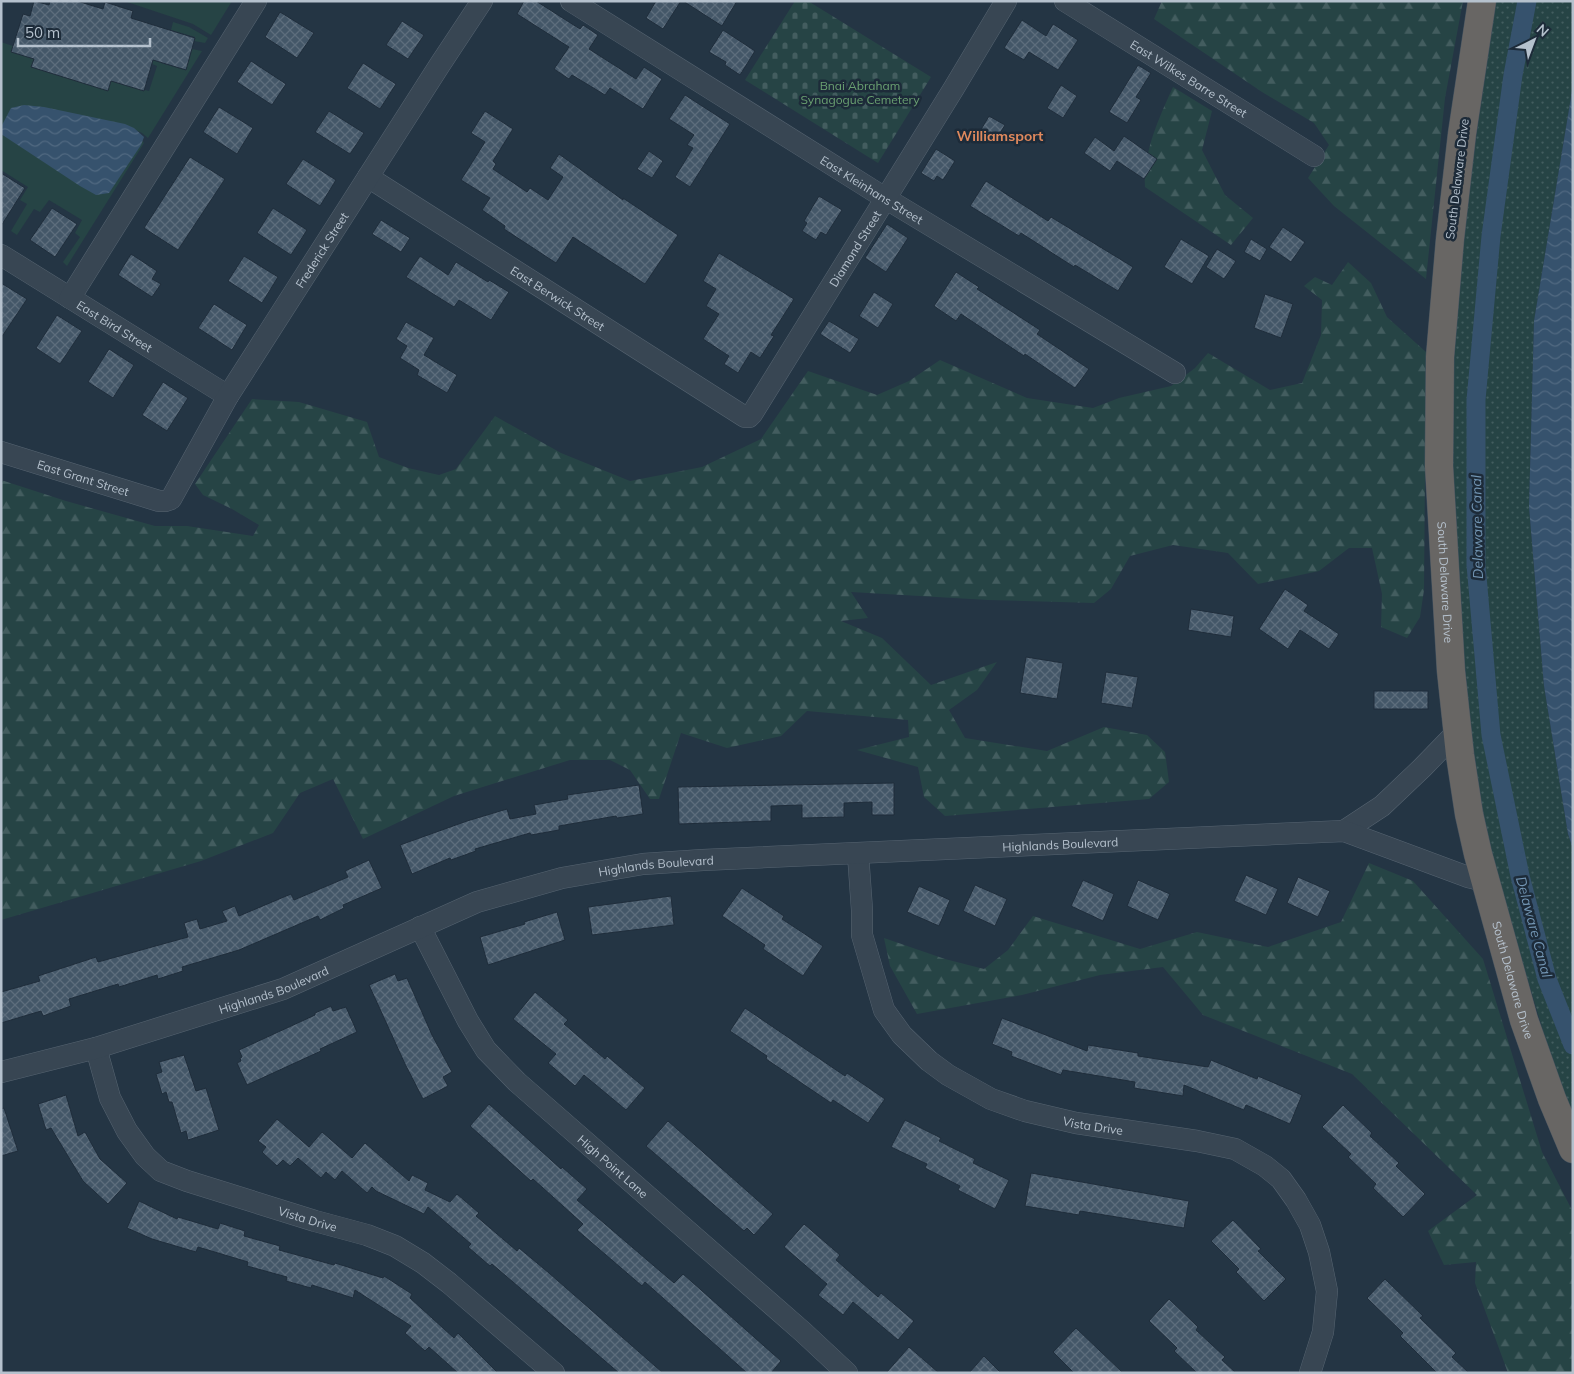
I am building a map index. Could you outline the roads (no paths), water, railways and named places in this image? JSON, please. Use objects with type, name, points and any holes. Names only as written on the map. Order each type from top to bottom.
[{"type":"highway","name":"South Delaware Drive","points":[[1482,1],[1474,47],[1453,210],[1440,357],[1439,466],[1451,671],[1457,732],[1469,814],[1485,881],[1524,1020],[1552,1099],[1573,1149]]},
{"type":"street","points":[[70,298],[256,1]]},
{"type":"street","name":"Frederick Street","points":[[166,501],[170,499],[228,396],[482,1]]},
{"type":"street","name":"East Kleinhans Street","points":[[571,1],[886,198],[1175,373]]},
{"type":"street","name":"Diamond Street","points":[[749,417],[758,406],[1006,1]]},
{"type":"street","name":"East Wilkes Barre Street","points":[[1065,1],[1314,156]]},
{"type":"street","name":"East Berwick Street","points":[[368,177],[745,417],[749,417]]},
{"type":"street","name":"East Bird Street","points":[[1,255],[228,396]]},
{"type":"street","name":"East Grant Street","points":[[1,452],[166,501]]},
{"type":"street","points":[[1344,831],[1382,806],[1457,732]]},
{"type":"street","name":"Highlands Boulevard","points":[[1,1072],[96,1048],[283,989],[477,902],[562,878],[643,864],[1344,831],[1468,878],[1485,881]]},
{"type":"street","name":"Vista Drive","points":[[858,854],[862,935],[884,1010],[902,1036],[929,1061],[948,1075],[991,1099],[1025,1111],[1076,1123],[1197,1141],[1235,1150],[1265,1166],[1281,1179],[1310,1225],[1319,1252],[1327,1292],[1323,1332],[1310,1373]]},
{"type":"street","name":"High Point Lane","points":[[420,927],[468,1021],[486,1050],[517,1082],[803,1332],[847,1373]]},
{"type":"street","name":"Vista Drive","points":[[96,1048],[110,1098],[126,1132],[145,1156],[161,1171],[315,1221],[367,1235],[395,1246],[423,1262],[554,1373]]},
{"type":"water","points":[[1573,85],[1573,849],[1568,834],[1544,686],[1529,507],[1534,321]]},
{"type":"water","points":[[24,105],[44,107],[125,124],[134,128],[144,137],[141,145],[109,193],[96,195],[1,134],[1,127],[11,108]]},
{"type":"waterway","name":"Delaware Canal","points":[[1527,1],[1513,75],[1491,236],[1476,400],[1476,565],[1491,735],[1520,876],[1547,979],[1573,1045]]},
{"type":"district","name":"Williamsport","points":[[1000,136]]},
{"type":"park label","name":"Bnai Abraham Synagogue Cemetery","points":[[860,92]]}]
